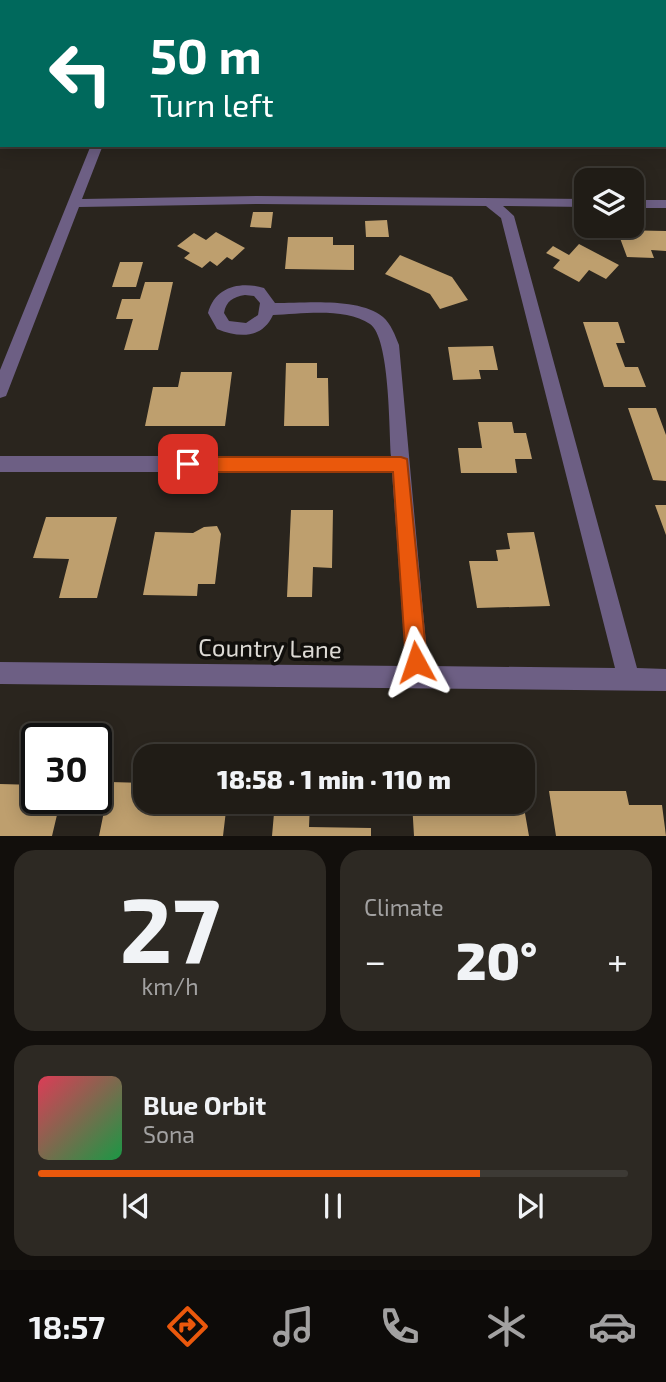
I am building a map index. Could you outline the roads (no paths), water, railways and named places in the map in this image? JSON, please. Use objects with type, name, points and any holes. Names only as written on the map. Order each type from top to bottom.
[{"type":"street","points":[[0,391],[96,147]]},
{"type":"street","points":[[74,203],[258,200],[574,203]]},
{"type":"street","points":[[489,202],[507,216],[629,680]]},
{"type":"street","points":[[507,216],[526,203]]},
{"type":"street","points":[[644,204],[666,204]]},
{"type":"street","points":[[268,309],[351,311],[372,318],[384,327],[391,345],[418,677]]},
{"type":"street","points":[[0,464],[401,464]]},
{"type":"street","name":"Country Lane","points":[[0,673],[666,680]]}]
